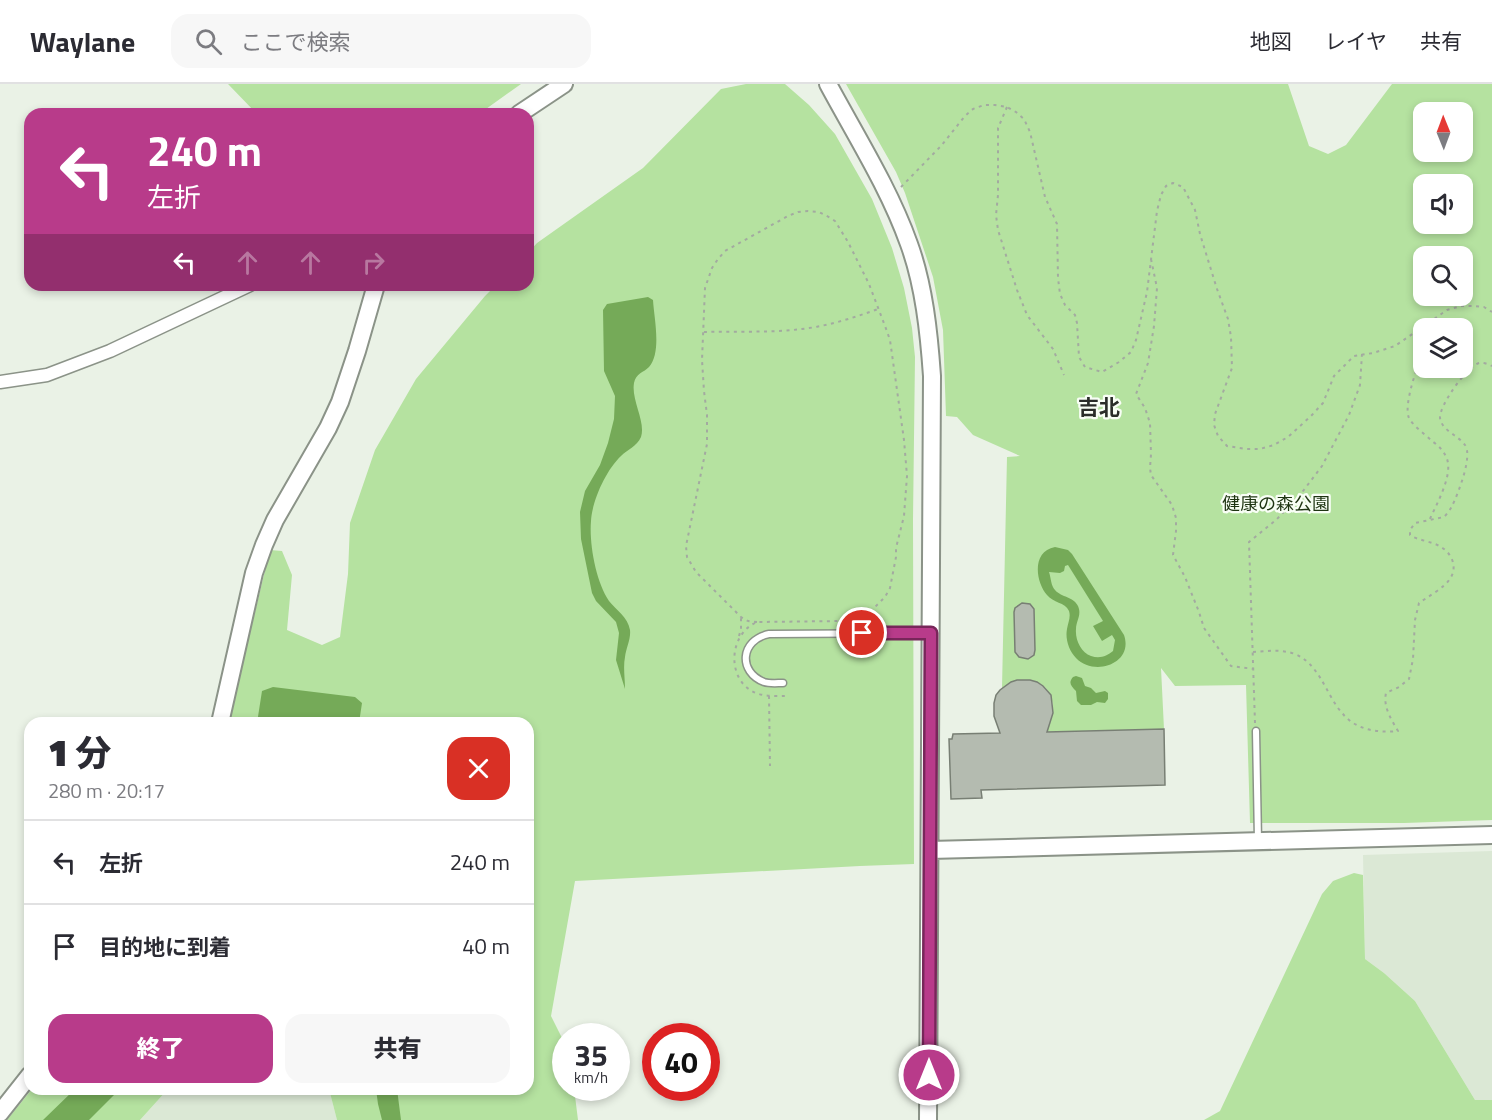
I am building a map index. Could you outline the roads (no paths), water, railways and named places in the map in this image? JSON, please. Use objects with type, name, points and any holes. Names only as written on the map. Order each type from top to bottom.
[{"type":"street","points":[[528,108],[564,84]]},
{"type":"street","points":[[828,84],[890,199],[910,246],[921,288],[928,330],[932,376],[928,1120]]},
{"type":"street","points":[[0,382],[47,375],[110,351],[237,291]]},
{"type":"street","points":[[221,717],[254,573],[264,545],[275,520],[328,428],[340,402],[374,291]]},
{"type":"street","points":[[930,850],[1492,835]]},
{"type":"street","points":[[0,1113],[24,1083]]},
{"type":"lane","points":[[783,683],[760,680],[750,672],[746,654],[751,643],[757,638],[770,634],[931,633]]},
{"type":"lane","points":[[1256,731],[1258,841]]},
{"type":"district","name":"吉北","points":[[1099,407]]},
{"type":"park label","name":"健康の森公園","points":[[1276,503]]}]
